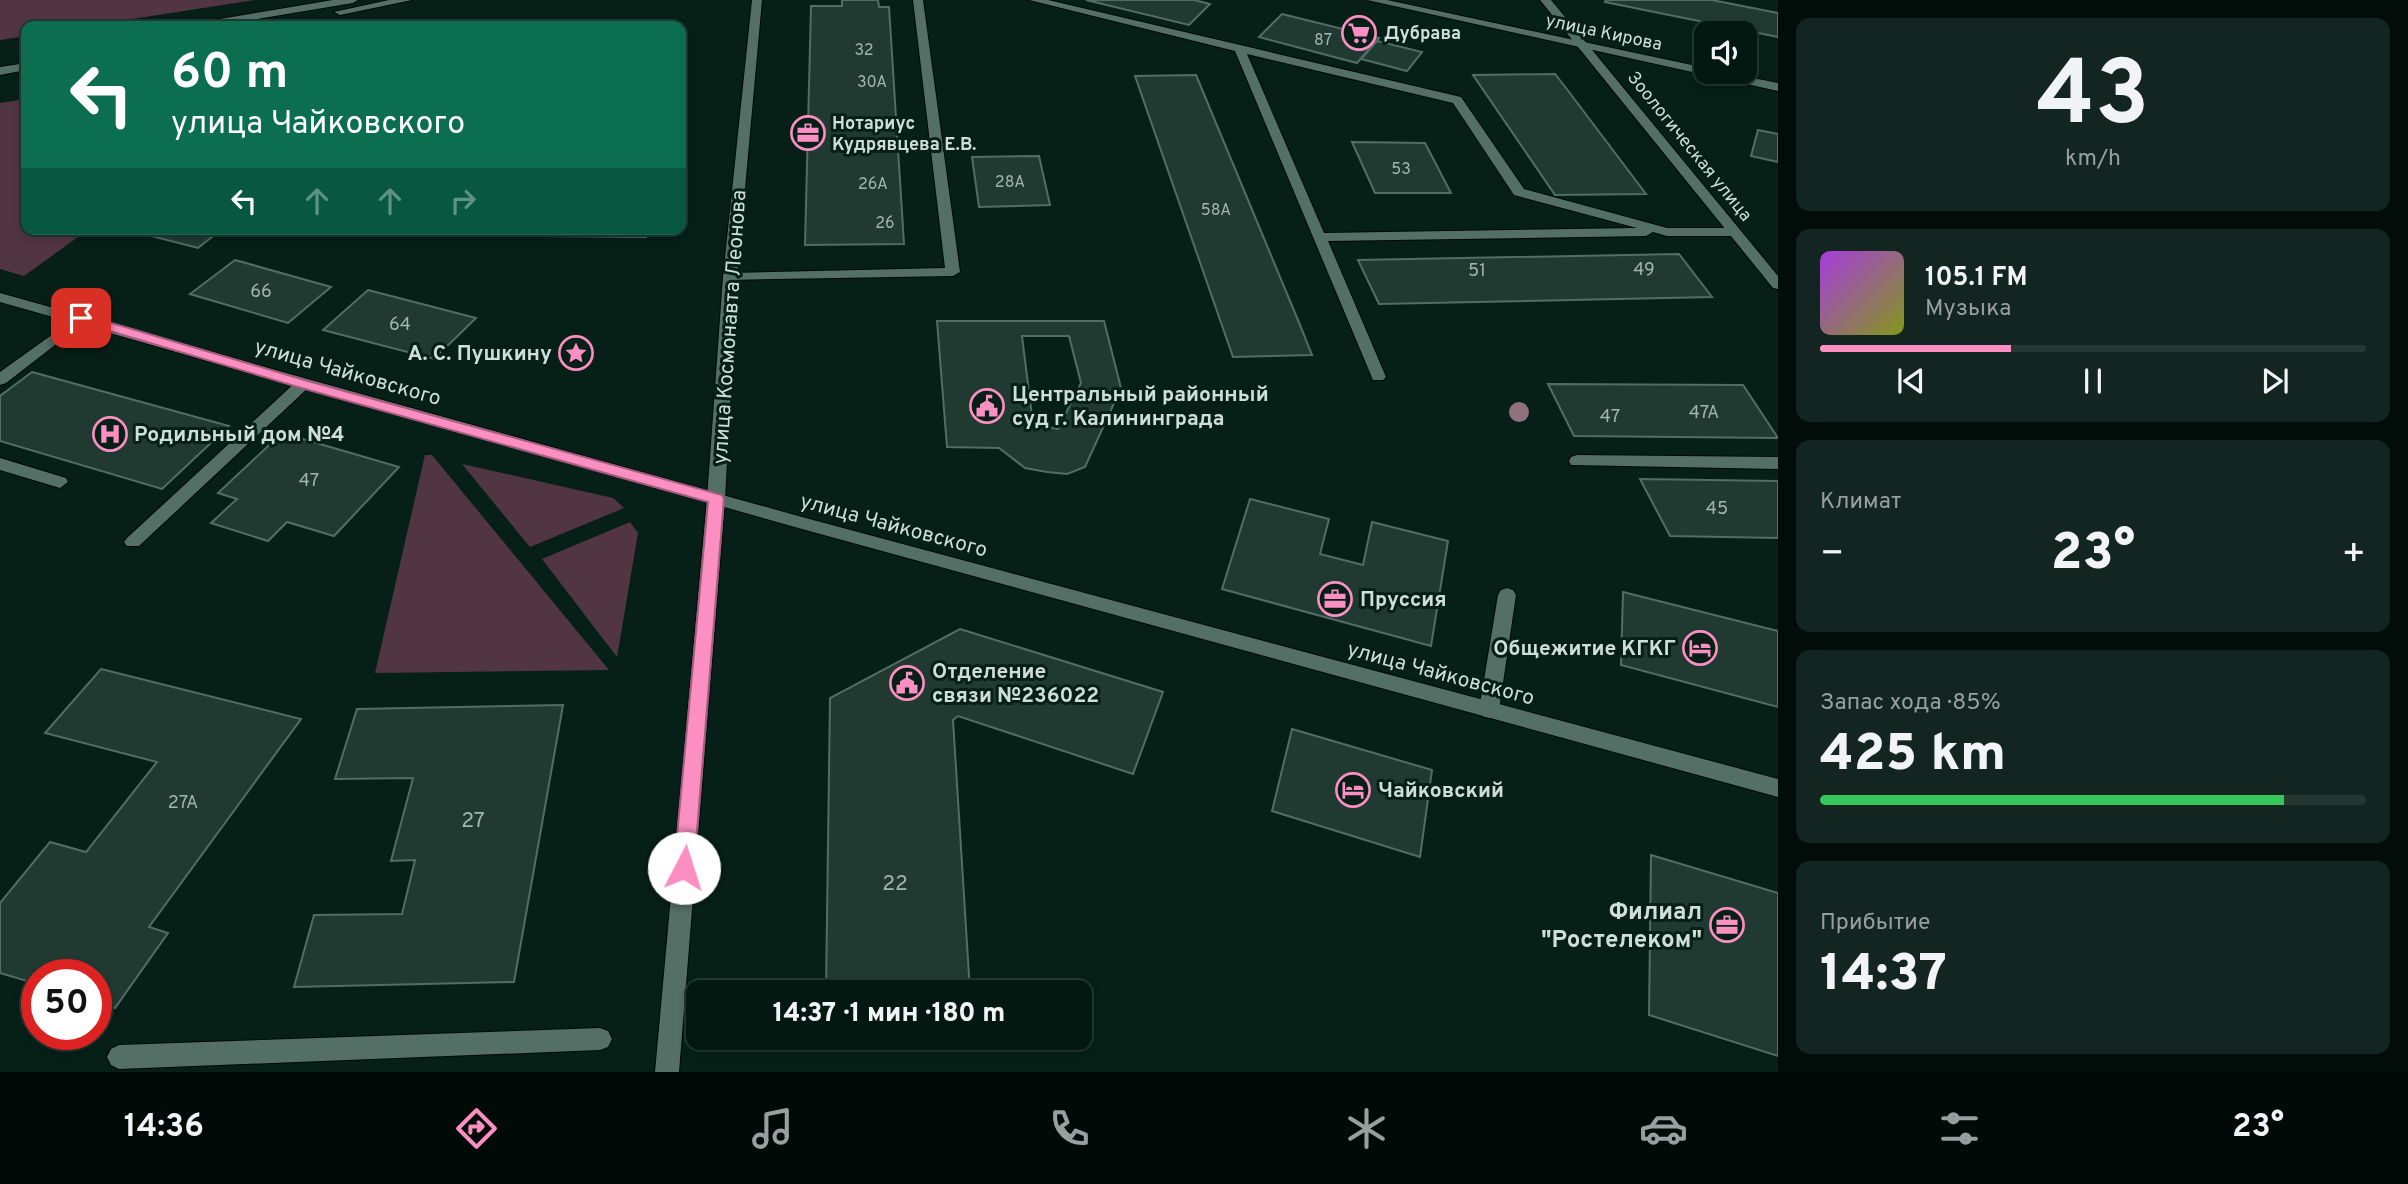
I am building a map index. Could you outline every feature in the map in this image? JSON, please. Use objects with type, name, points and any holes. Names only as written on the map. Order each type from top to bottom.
[{"type":"street","points":[[226,21],[353,0]]},
{"type":"street","points":[[286,21],[407,0]]},
{"type":"street","name":"улица Космонавта Леонова","points":[[667,1072],[716,499],[730,277],[757,0]]},
{"type":"street","points":[[730,277],[953,272],[918,0]]},
{"type":"street","points":[[1034,0],[1457,100],[1520,192],[1667,232]]},
{"type":"street","name":"улица Кирова","points":[[1372,0],[1694,69]]},
{"type":"street","name":"Зоологическая улица","points":[[1545,0],[1778,285]]},
{"type":"street","points":[[1240,50],[1378,377]]},
{"type":"street","points":[[0,59],[21,56]]},
{"type":"street","points":[[0,71],[21,68]]},
{"type":"street","name":"улица Кирова","points":[[1757,83],[1778,87]]},
{"type":"street","points":[[1319,237],[1735,232]]},
{"type":"street","name":"улица Чайковского","points":[[0,297],[716,499],[1778,788]]},
{"type":"street","points":[[0,380],[81,318]]},
{"type":"street","points":[[133,542],[303,384]]},
{"type":"street","points":[[1577,461],[1778,463]]},
{"type":"street","points":[[0,464],[60,482]]},
{"type":"street","points":[[1489,710],[1507,595]]},
{"type":"street","points":[[119,1056],[600,1039]]},
{"type":"shaded area","points":[[0,0],[255,0],[119,21],[21,21],[21,37],[0,40]]},
{"type":"shaded area","points":[[21,100],[21,235],[81,235],[24,276],[0,269],[0,103]]},
{"type":"shaded area","points":[[425,455],[432,455],[609,670],[375,673]]},
{"type":"shaded area","points":[[462,464],[613,498],[624,508],[530,547]]},
{"type":"shaded area","points":[[630,522],[638,533],[617,657],[542,559]]},
{"type":"building","points":[[842,0],[878,0],[879,7],[889,7],[904,244],[805,245],[811,6],[842,6]]},
{"type":"building","points":[[1086,0],[1194,0],[1210,4],[1189,25]]},
{"type":"building","points":[[1712,0],[1778,13],[1778,37],[1757,33],[1757,21],[1699,21],[1605,2]]},
{"type":"building","points":[[1282,14],[1379,38],[1357,63],[1259,37]]},
{"type":"building","points":[[1377,41],[1422,52],[1407,71],[1361,59]]},
{"type":"building","points":[[1555,74],[1646,194],[1555,195],[1473,75]]},
{"type":"building","points":[[1196,75],[1312,355],[1233,357],[1135,76]]},
{"type":"building","points":[[1758,130],[1778,134],[1778,162],[1751,156]]},
{"type":"building","points":[[1352,142],[1425,143],[1451,193],[1375,193]]},
{"type":"building","points":[[1039,156],[1050,205],[979,207],[972,157]]},
{"type":"building","points":[[147,235],[214,235],[198,248]]},
{"type":"building","points":[[544,235],[646,235],[646,237]]},
{"type":"building","points":[[1679,254],[1712,297],[1379,304],[1358,260]]},
{"type":"building","points":[[235,260],[331,287],[288,323],[190,294]]},
{"type":"building","points":[[368,290],[476,318],[434,359],[323,330]]},
{"type":"building","name":"Центральный районный суд г. Калининграда","points":[[937,321],[1104,321],[1121,388],[1085,467],[1067,474],[1047,472],[1025,468],[999,448],[947,447]],"holes":[[[1022,336],[1069,336],[1081,383],[1058,429],[1033,424]]]},
{"type":"building","name":"Родильный дом №4","points":[[32,372],[229,426],[162,489],[0,441],[0,396]]},
{"type":"building","points":[[1548,384],[1743,385],[1778,438],[1574,436]]},
{"type":"building","points":[[282,433],[399,467],[334,536],[287,522],[268,541],[211,523],[237,499],[218,493]]},
{"type":"building","points":[[1640,479],[1778,481],[1778,538],[1670,536]]},
{"type":"building","points":[[1250,499],[1329,519],[1320,554],[1363,565],[1372,522],[1448,541],[1431,646],[1222,589]]},
{"type":"building","name":"Общежитие КГКГ","points":[[1623,592],[1778,631],[1778,707],[1621,665]]},
{"type":"building","points":[[960,629],[1163,692],[1133,774],[958,716],[953,720],[969,980],[826,980],[830,698]]},
{"type":"building","points":[[101,669],[301,719],[149,927],[168,933],[115,1008],[112,1007],[112,959],[21,959],[21,979],[0,973],[0,903],[50,842],[86,852],[157,762],[45,733]]},
{"type":"building","points":[[563,705],[514,982],[294,987],[314,915],[402,914],[415,860],[391,861],[413,778],[335,779],[357,709]]},
{"type":"building","name":"Чайковский","points":[[1292,729],[1432,770],[1420,857],[1272,811]]},
{"type":"building","points":[[1651,855],[1778,893],[1778,1056],[1649,1015]]},
{"type":"place","name":"Дубрава","points":[[1359,33]]},
{"type":"place","name":"Нотариус Кудрявцева Е.В.","points":[[808,133]]},
{"type":"place","name":"А. С. Пушкину","points":[[576,353]]},
{"type":"place","name":"Центральный районный суд г. Калининграда","points":[[987,406]]},
{"type":"place","name":"Родильный дом №4","points":[[110,434]]},
{"type":"place","name":"Пруссия","points":[[1335,599]]},
{"type":"place","name":"Общежитие КГКГ","points":[[1700,648]]},
{"type":"place","name":"Отделение связи №236022","points":[[907,683]]},
{"type":"place","name":"Чайковский","points":[[1353,790]]},
{"type":"place","name":"Филиал \"Ростелеком\"","points":[[1727,925]]},
{"type":"route","points":[[81,318],[303,384],[716,499],[684,868]]}]
